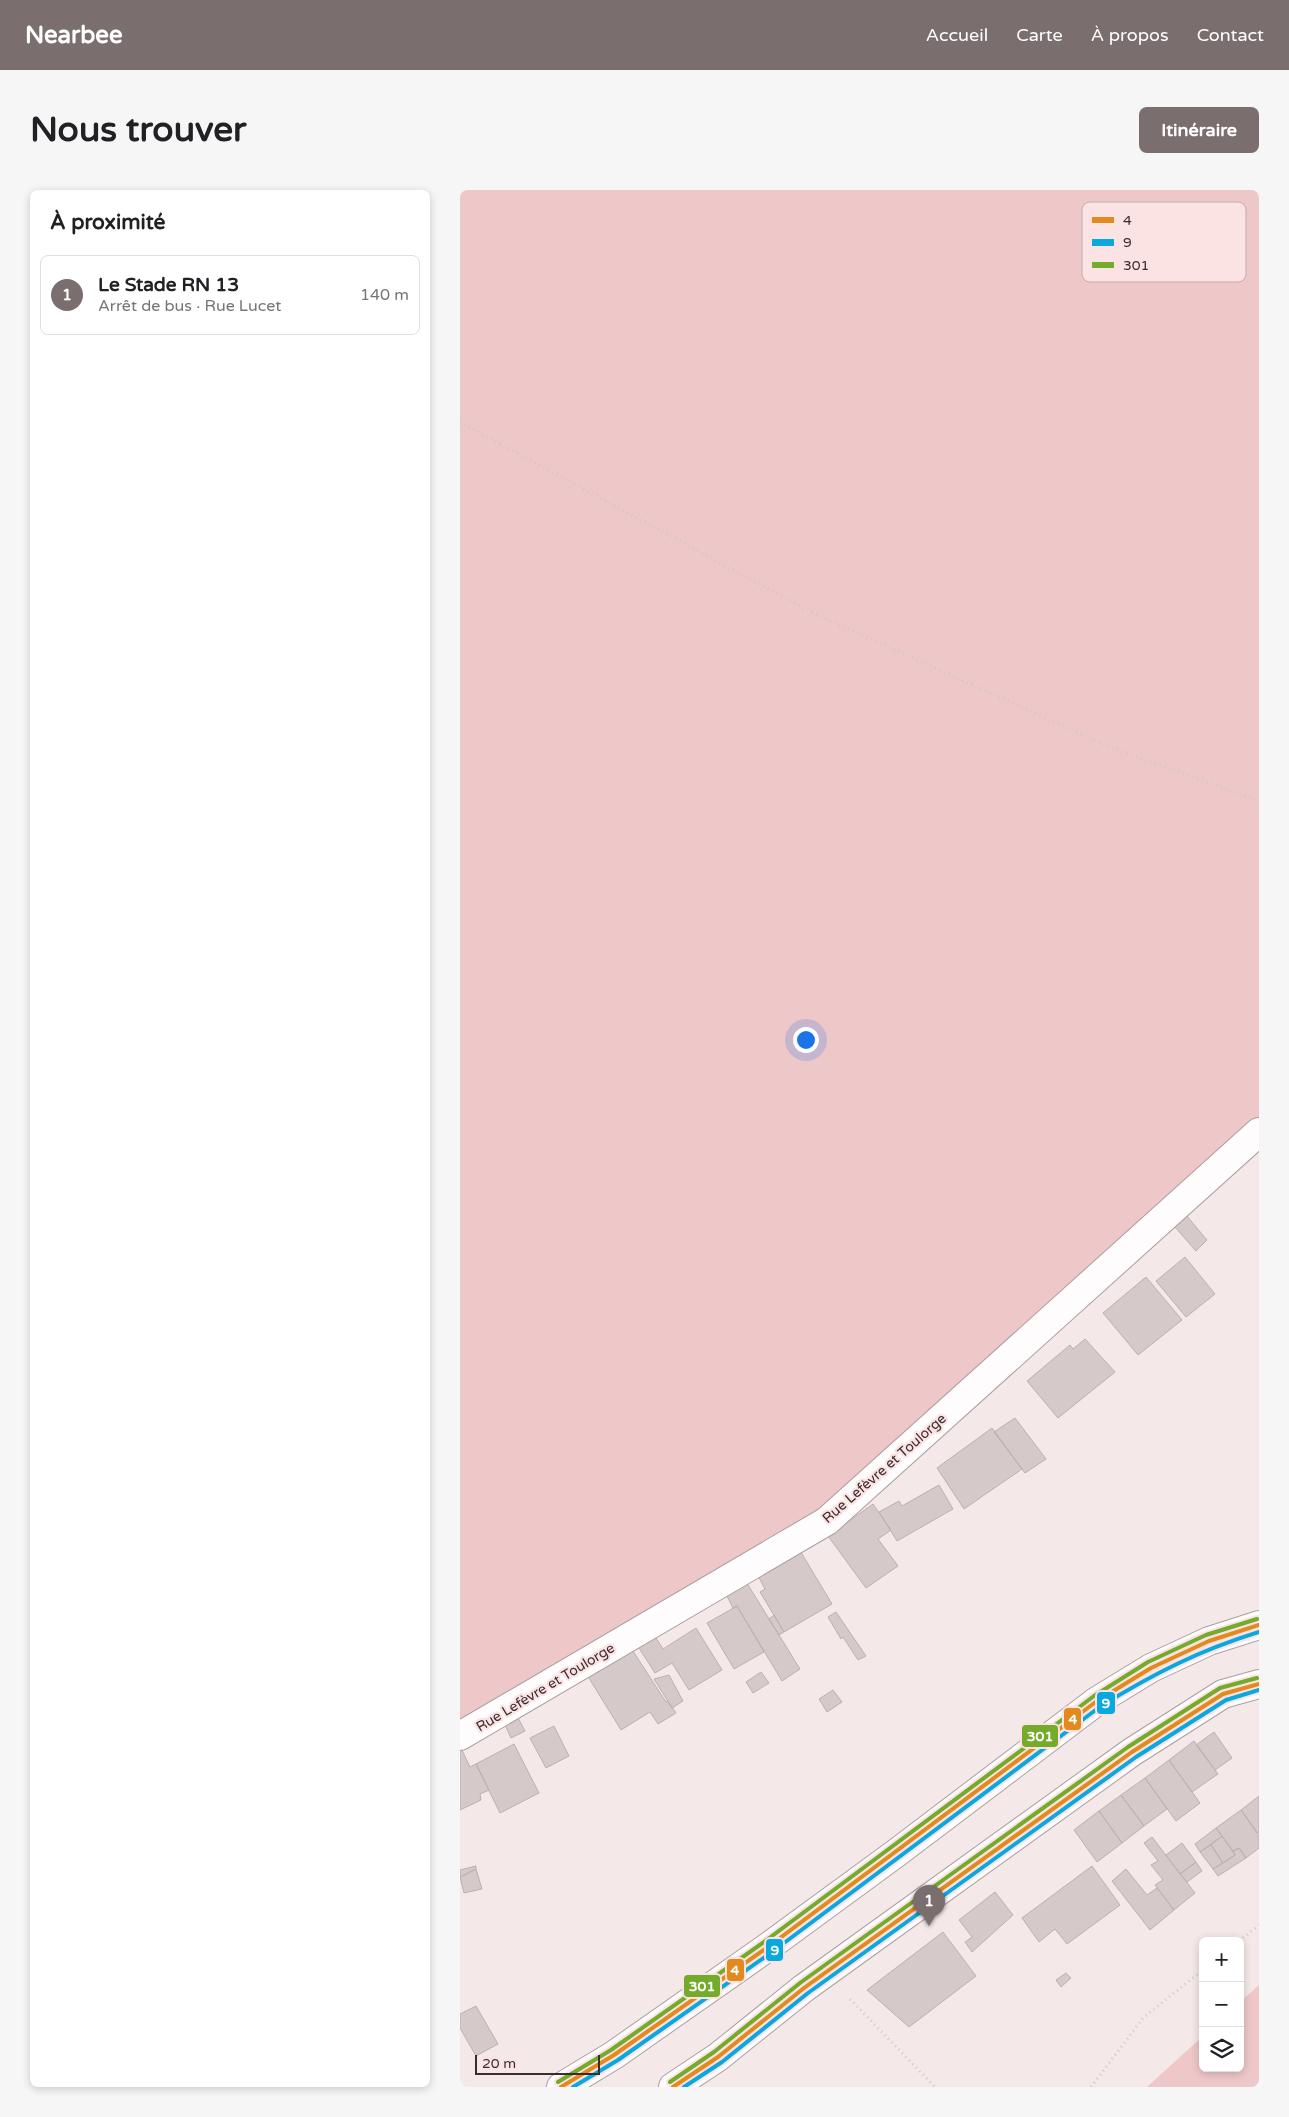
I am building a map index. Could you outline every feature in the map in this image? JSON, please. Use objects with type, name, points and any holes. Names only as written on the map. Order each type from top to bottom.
[{"type":"main road","name":"Rue Lefèvre et Toulorge","points":[[460,1736],[827,1521],[1259,1132]]},
{"type":"main road","points":[[561,2087],[614,2055],[768,1947],[1097,1702],[1151,1668],[1209,1641],[1259,1625]]},
{"type":"main road","points":[[673,2087],[718,2057],[804,1988],[1132,1752],[1223,1694],[1259,1684]]},
{"type":"path","points":[[460,422],[809,611],[1105,745],[1259,801]]},
{"type":"path","points":[[1244,1937],[1259,1925]]},
{"type":"path","points":[[1091,2087],[1143,2018],[1199,1973]]},
{"type":"path","points":[[826,1974],[935,2087]]},
{"type":"shaded area","points":[[460,190],[1259,190],[1259,1132],[827,1521],[460,1736]]},
{"type":"shaded area","points":[[1259,1985],[1259,2087],[1147,2087],[1199,2040],[1199,2072],[1244,2072],[1244,1998]]},
{"type":"building","points":[[1186,1215],[1207,1240],[1196,1251],[1174,1226]]},
{"type":"building","points":[[1185,1257],[1215,1294],[1186,1317],[1156,1281]]},
{"type":"building","points":[[1146,1277],[1182,1320],[1138,1355],[1103,1313]]},
{"type":"building","points":[[1085,1339],[1115,1372],[1058,1418],[1027,1381],[1070,1345],[1073,1349]]},
{"type":"building","points":[[1015,1418],[1046,1459],[1025,1473],[994,1432]]},
{"type":"building","points":[[992,1428],[1022,1469],[964,1509],[937,1468]]},
{"type":"building","points":[[939,1485],[953,1509],[897,1541],[879,1512],[899,1501],[902,1506]]},
{"type":"building","points":[[873,1504],[891,1530],[878,1539],[898,1566],[866,1588],[828,1536]]},
{"type":"building","points":[[799,1549],[832,1604],[784,1632],[760,1592],[765,1589],[757,1574]]},
{"type":"building","points":[[745,1580],[800,1669],[782,1681],[737,1606],[733,1608],[725,1592]]},
{"type":"building","points":[[737,1606],[764,1652],[734,1669],[707,1623]]},
{"type":"building","points":[[836,1612],[866,1656],[858,1660],[843,1637],[841,1639],[828,1617]]},
{"type":"building","points":[[774,1615],[784,1632],[779,1635],[769,1619]]},
{"type":"building","points":[[696,1628],[722,1670],[689,1690],[672,1663],[655,1673],[637,1645],[654,1635],[663,1649]]},
{"type":"building","points":[[631,1648],[666,1702],[668,1701],[676,1713],[658,1724],[650,1712],[621,1730],[587,1675]]},
{"type":"building","points":[[761,1672],[769,1683],[753,1693],[746,1682]]},
{"type":"building","points":[[669,1675],[683,1701],[672,1708],[654,1679]]},
{"type":"building","points":[[833,1690],[842,1702],[827,1712],[819,1699]]},
{"type":"building","points":[[517,1716],[525,1731],[511,1738],[504,1723]]},
{"type":"building","points":[[554,1726],[569,1756],[546,1768],[530,1738]]},
{"type":"building","points":[[1214,1732],[1232,1758],[1215,1770],[1196,1745]]},
{"type":"building","points":[[1194,1741],[1218,1774],[1192,1792],[1169,1760]]},
{"type":"building","points":[[514,1744],[539,1793],[500,1813],[476,1764]]},
{"type":"building","points":[[460,1746],[470,1767],[476,1764],[489,1790],[480,1794],[481,1800],[460,1810]]},
{"type":"building","points":[[1169,1760],[1200,1803],[1176,1821],[1145,1778]]},
{"type":"building","points":[[1145,1778],[1167,1809],[1144,1826],[1121,1795]]},
{"type":"building","points":[[1121,1795],[1144,1826],[1122,1843],[1099,1811]]},
{"type":"building","points":[[1259,1796],[1259,1832],[1257,1833],[1241,1810]]},
{"type":"building","points":[[1241,1810],[1259,1835],[1259,1848],[1246,1858],[1239,1848],[1233,1851],[1216,1828]]},
{"type":"building","points":[[1099,1811],[1122,1843],[1097,1862],[1074,1830]]},
{"type":"building","points":[[1216,1828],[1222,1836],[1200,1852],[1195,1844]]},
{"type":"building","points":[[1222,1836],[1235,1855],[1223,1863],[1211,1845]]},
{"type":"building","points":[[1152,1837],[1195,1893],[1174,1910],[1155,1885],[1163,1880],[1151,1865],[1158,1861],[1144,1843]]},
{"type":"building","points":[[1182,1843],[1196,1862],[1180,1874],[1166,1855]]},
{"type":"building","points":[[1211,1845],[1223,1863],[1213,1869],[1200,1852]]},
{"type":"building","points":[[1239,1848],[1246,1858],[1218,1876],[1213,1869],[1235,1855],[1233,1851]]},
{"type":"building","points":[[1196,1862],[1202,1871],[1187,1882],[1180,1874]]},
{"type":"building","points":[[476,1866],[476,1869],[460,1877],[460,1870]]},
{"type":"building","points":[[1092,1866],[1120,1905],[1067,1944],[1055,1929],[1039,1942],[1022,1918]]},
{"type":"building","points":[[476,1869],[482,1889],[464,1893],[460,1877]]},
{"type":"building","points":[[1126,1869],[1147,1895],[1157,1888],[1174,1910],[1150,1930],[1112,1881]]},
{"type":"building","points":[[995,1892],[1013,1915],[972,1952],[965,1942],[972,1937],[959,1920]]},
{"type":"building","points":[[943,1932],[976,1976],[909,2027],[867,1990]]},
{"type":"building","points":[[1066,1973],[1071,1978],[1061,1987],[1056,1980]]},
{"type":"building","points":[[476,2006],[498,2044],[476,2056],[460,2028],[460,2014]]},
{"type":"transit line","name":"301","points":[[558,2082],[611,2050],[764,1942],[1094,1696],[1148,1662],[1206,1635],[1257,1619]]},
{"type":"transit line","name":"4","points":[[561,2087],[614,2055],[768,1947],[1097,1701],[1151,1668],[1209,1641],[1259,1625]]},
{"type":"transit line","name":"9","points":[[573,2087],[618,2060],[772,1952],[1101,1706],[1140,1683],[1196,1655],[1259,1632]]},
{"type":"transit line","name":"301","points":[[670,2082],[714,2052],[800,1983],[1128,1747],[1220,1688],[1257,1678]]},
{"type":"transit line","name":"4","points":[[673,2087],[718,2057],[804,1988],[1132,1752],[1223,1694],[1259,1684]]},
{"type":"transit line","name":"9","points":[[684,2087],[722,2062],[808,1993],[1136,1757],[1226,1700],[1259,1690]]},
{"type":"place","name":"Le Stade RN 13","points":[[929,1926]]}]
